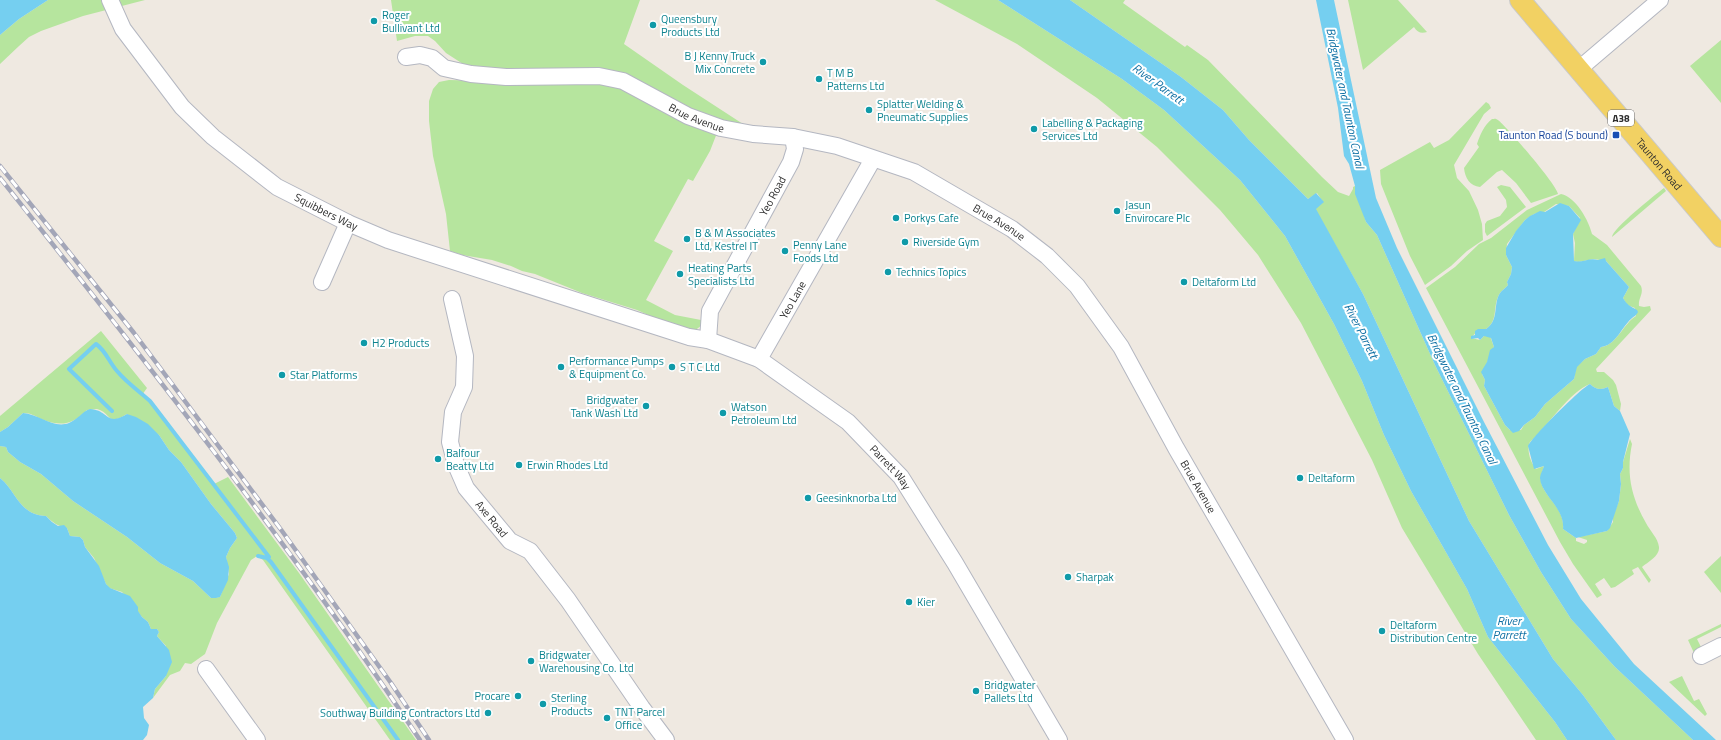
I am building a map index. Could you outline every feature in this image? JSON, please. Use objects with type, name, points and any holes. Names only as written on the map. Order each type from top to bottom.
[{"type":"main road","name":"Taunton Road","points":[[1520,0],[1721,237]]},
{"type":"street","name":"Squibbers Way","points":[[110,0],[123,29],[182,107],[213,137],[277,187],[348,223],[388,240],[522,284],[618,313]]},
{"type":"street","points":[[1579,69],[1660,0]]},
{"type":"street","name":"Brue Avenue","points":[[406,57],[420,55],[432,58],[444,68],[471,74],[506,77],[599,76],[623,81],[688,116],[721,128],[753,134],[793,137],[837,146],[914,172],[1012,229],[1047,256],[1077,286],[1121,348],[1176,448],[1345,740]]},
{"type":"street","name":"Yeo Road","points":[[708,340],[710,311],[728,274],[791,162],[795,149],[793,137]]},
{"type":"street","name":"Yeo Lane","points":[[759,358],[873,159]]},
{"type":"street","points":[[322,282],[348,223]]},
{"type":"street","name":"Axe Road","points":[[452,299],[465,356],[464,387],[452,412],[450,442],[456,465],[466,488],[510,541],[530,551],[568,600],[642,708],[666,740]]},
{"type":"street","name":"Parrett Way","points":[[618,313],[689,337],[708,340],[759,358],[848,422],[901,477],[955,563],[1058,740]]},
{"type":"street","points":[[1701,656],[1721,646]]},
{"type":"street","points":[[206,668],[256,740]]},
{"type":"green space","points":[[48,0],[145,0],[83,16],[41,31],[29,37],[0,64],[0,35],[19,19]]},
{"type":"green space","points":[[391,0],[640,0],[624,44],[743,124],[740,126],[700,114],[608,72],[588,68],[537,70],[484,69],[463,64],[446,53],[428,36],[415,36],[397,41]]},
{"type":"green space","points":[[935,0],[998,0],[1122,79],[1164,110],[1240,180],[1285,236],[1334,324],[1362,381],[1384,435],[1411,491],[1467,589],[1488,637],[1555,722],[1567,740],[1536,740],[1478,654],[1402,528],[1372,460],[1301,323],[1258,255],[1220,210],[1157,147],[1097,98],[1017,44]]},
{"type":"green space","points":[[1070,0],[1125,0],[1123,3],[1185,47],[1187,45],[1208,60],[1338,192],[1349,196],[1353,187],[1355,186],[1366,222],[1377,235],[1435,365],[1509,515],[1541,572],[1571,619],[1615,667],[1693,740],[1616,740],[1583,695],[1553,659],[1469,521],[1363,294],[1315,209],[1323,202],[1317,193],[1308,199],[1249,140],[1223,110],[1181,77]]},
{"type":"green space","points":[[1348,0],[1398,0],[1427,32],[1419,32],[1414,27],[1363,70]]},
{"type":"green space","points":[[1721,40],[1721,103],[1690,66]]},
{"type":"green space","points":[[449,80],[607,84],[631,92],[717,133],[710,151],[693,181],[688,179],[654,241],[673,251],[646,300],[675,315],[701,320],[702,325],[693,332],[675,327],[637,310],[582,293],[535,274],[492,260],[462,255],[450,251],[446,214],[433,156],[429,121],[429,101],[433,89],[439,82]]},
{"type":"green space","points":[[1486,102],[1491,108],[1484,114],[1454,165],[1457,178],[1469,191],[1478,210],[1482,224],[1483,240],[1425,285],[1410,256],[1381,184],[1380,170],[1430,142],[1434,148],[1449,140]]},
{"type":"green space","points":[[1492,119],[1498,120],[1521,144],[1541,168],[1558,194],[1531,203],[1516,183],[1502,170],[1497,172],[1480,187],[1473,185],[1469,181],[1464,168],[1479,147],[1477,144],[1481,134]]},
{"type":"green space","points":[[1501,185],[1510,187],[1526,207],[1487,236],[1485,232],[1485,224],[1487,221],[1500,216],[1507,207],[1506,200],[1497,187]]},
{"type":"green space","points":[[1664,188],[1666,191],[1612,237],[1627,219]]},
{"type":"green space","points":[[1561,194],[1572,200],[1585,216],[1592,234],[1607,245],[1641,286],[1642,291],[1639,306],[1650,306],[1651,310],[1596,369],[1597,372],[1604,372],[1616,385],[1621,404],[1620,411],[1614,406],[1608,387],[1599,389],[1590,384],[1582,388],[1567,401],[1530,442],[1529,445],[1531,460],[1536,469],[1544,466],[1541,481],[1546,492],[1561,514],[1563,529],[1576,538],[1576,541],[1584,544],[1587,540],[1578,537],[1607,531],[1613,522],[1613,516],[1619,501],[1621,484],[1620,474],[1623,468],[1623,462],[1630,439],[1632,444],[1630,455],[1630,475],[1633,494],[1641,513],[1657,541],[1659,550],[1653,558],[1642,567],[1651,580],[1649,583],[1638,567],[1632,570],[1634,574],[1615,587],[1611,588],[1604,578],[1595,584],[1602,595],[1597,598],[1573,564],[1560,542],[1426,288],[1455,267],[1479,244],[1491,238],[1527,210]],"holes":[[[1556,204],[1569,206],[1580,218],[1573,234],[1575,243],[1574,261],[1578,262],[1594,259],[1606,261],[1629,287],[1623,298],[1627,305],[1635,308],[1636,316],[1616,339],[1606,346],[1601,347],[1596,354],[1585,359],[1576,367],[1574,379],[1545,404],[1535,417],[1524,425],[1521,430],[1510,430],[1505,425],[1484,386],[1485,380],[1482,374],[1494,347],[1490,336],[1484,336],[1480,340],[1471,338],[1479,329],[1486,329],[1490,326],[1494,318],[1499,295],[1508,285],[1507,282],[1511,274],[1512,267],[1506,255],[1507,244],[1525,220],[1534,214],[1544,212]]]},
{"type":"green space","points":[[101,331],[147,388],[142,395],[150,401],[214,484],[228,477],[299,573],[416,740],[390,740],[263,560],[257,556],[251,560],[217,623],[205,654],[191,664],[185,663],[180,671],[170,675],[153,698],[155,689],[166,676],[166,646],[157,636],[159,632],[157,629],[151,629],[148,622],[142,617],[122,592],[109,588],[94,558],[85,547],[83,540],[80,537],[70,536],[67,528],[56,524],[46,516],[37,515],[30,512],[19,502],[0,478],[0,446],[6,447],[8,452],[20,462],[41,474],[73,501],[127,537],[160,563],[193,581],[211,598],[220,597],[229,574],[226,557],[237,538],[235,533],[211,504],[181,462],[169,450],[159,435],[127,414],[120,418],[112,419],[97,409],[87,410],[71,422],[60,424],[48,422],[31,414],[23,413],[8,427],[0,432],[0,416]]},
{"type":"green space","points":[[1721,556],[1721,593],[1704,572]]},
{"type":"green space","points":[[1721,624],[1721,627],[1697,639],[1702,649],[1694,653],[1688,640]]},
{"type":"green space","points":[[1682,676],[1694,701],[1699,699],[1707,714],[1705,716],[1669,682]]},
{"type":"water","points":[[0,0],[48,0],[19,19],[0,35]]},
{"type":"water","name":"River Parrett","points":[[998,0],[1070,0],[1181,77],[1223,110],[1249,140],[1308,199],[1316,193],[1324,202],[1316,209],[1363,294],[1469,521],[1553,659],[1583,695],[1616,740],[1567,740],[1555,722],[1488,637],[1467,589],[1411,491],[1384,435],[1362,381],[1334,324],[1285,236],[1240,180],[1164,110],[1122,79]]},
{"type":"water","name":"Bridgwater and Taunton Canal","points":[[1316,0],[1334,0],[1376,198],[1397,248],[1484,422],[1548,545],[1581,599],[1634,664],[1716,740],[1693,740],[1615,667],[1571,619],[1541,572],[1509,515],[1435,365],[1377,235],[1366,222],[1355,194],[1355,186],[1349,164],[1344,156],[1338,108]]},
{"type":"water","points":[[1560,203],[1569,206],[1581,220],[1573,234],[1574,261],[1592,259],[1598,260],[1605,258],[1629,287],[1623,298],[1627,304],[1638,312],[1614,340],[1606,346],[1601,347],[1596,354],[1585,359],[1577,367],[1574,379],[1545,404],[1535,417],[1524,425],[1519,431],[1513,433],[1505,425],[1484,386],[1485,380],[1481,372],[1487,362],[1490,350],[1494,347],[1491,338],[1484,336],[1480,340],[1478,338],[1471,339],[1471,336],[1475,335],[1475,331],[1478,329],[1486,329],[1490,326],[1494,318],[1498,297],[1508,285],[1507,282],[1511,274],[1512,267],[1506,255],[1506,248],[1516,231],[1530,216],[1540,211],[1545,212]]},
{"type":"water","points":[[1590,384],[1599,389],[1608,387],[1614,406],[1620,411],[1630,434],[1623,462],[1623,468],[1620,474],[1621,484],[1619,501],[1610,528],[1607,531],[1576,538],[1563,529],[1563,521],[1557,508],[1541,484],[1540,476],[1544,466],[1534,469],[1528,446],[1577,394]]},
{"type":"water","points":[[90,409],[101,412],[108,417],[115,419],[127,414],[148,424],[181,462],[211,504],[235,533],[237,538],[226,557],[229,567],[228,580],[220,597],[211,598],[193,581],[160,563],[127,537],[73,501],[41,474],[20,462],[8,452],[6,447],[0,446],[0,432],[8,427],[23,413],[52,423],[63,424],[72,422]]},
{"type":"water","points":[[0,478],[19,502],[30,512],[37,515],[46,516],[58,526],[64,525],[70,536],[80,537],[83,540],[85,547],[99,566],[106,584],[110,588],[130,596],[138,607],[138,611],[148,622],[151,629],[157,629],[159,632],[157,636],[169,650],[172,662],[166,676],[155,689],[153,698],[143,707],[144,718],[149,725],[147,735],[143,740],[0,740]]},
{"type":"waterway","points":[[112,411],[69,369],[96,344],[114,368],[150,401],[269,557]]},
{"type":"waterway","points":[[258,556],[267,558],[271,562],[398,740]]},
{"type":"railway","points":[[0,166],[134,333],[282,531],[391,683],[429,740]]},
{"type":"railway","points":[[0,178],[216,454],[371,667],[420,740]]},
{"type":"place","name":"Roger Bullivant Ltd","points":[[374,21]]},
{"type":"place","name":"Queensbury Products Ltd","points":[[653,25]]},
{"type":"place","name":"B J Kenny Truck Mix Concrete","points":[[763,62]]},
{"type":"place","name":"T M B Patterns Ltd","points":[[819,79]]},
{"type":"place","name":"Splatter Welding & Pneumatic Supplies","points":[[869,110]]},
{"type":"place","name":"Labelling & Packaging Services Ltd","points":[[1034,129]]},
{"type":"place","name":"Taunton Road (S bound)","points":[[1616,135]]},
{"type":"place","name":"Jasun Envirocare Plc","points":[[1117,211]]},
{"type":"place","name":"Porkys Cafe","points":[[896,218]]},
{"type":"place","name":"B & M Associates Ltd, Kestrel IT","points":[[687,239]]},
{"type":"place","name":"Riverside Gym","points":[[905,242]]},
{"type":"place","name":"Penny Lane Foods Ltd","points":[[785,251]]},
{"type":"place","name":"Technics Topics","points":[[888,272]]},
{"type":"place","name":"Heating Parts Specialists Ltd","points":[[680,274]]},
{"type":"place","name":"Deltaform Ltd","points":[[1184,282]]},
{"type":"place","name":"H2 Products","points":[[364,343]]},
{"type":"place","name":"Performance Pumps & Equipment Co.","points":[[561,367]]},
{"type":"place","name":"S T C Ltd","points":[[672,367]]},
{"type":"place","name":"Star Platforms","points":[[282,375]]},
{"type":"place","name":"Bridgwater Tank Wash Ltd","points":[[646,406]]},
{"type":"place","name":"Watson Petroleum Ltd","points":[[723,413]]},
{"type":"place","name":"Balfour Beatty Ltd","points":[[438,459]]},
{"type":"place","name":"Erwin Rhodes Ltd","points":[[519,465]]},
{"type":"place","name":"Deltaform","points":[[1300,478]]},
{"type":"place","name":"Geesinknorba Ltd","points":[[808,498]]},
{"type":"place","name":"Sharpak","points":[[1068,577]]},
{"type":"place","name":"Kier","points":[[909,602]]},
{"type":"place","name":"Deltaform Distribution Centre","points":[[1382,631]]},
{"type":"place","name":"Bridgwater Warehousing Co. Ltd","points":[[531,661]]},
{"type":"place","name":"Bridgwater Pallets Ltd","points":[[976,691]]},
{"type":"place","name":"Procare","points":[[518,696]]},
{"type":"place","name":"Sterling Products","points":[[543,704]]},
{"type":"place","name":"Southway Building Contractors Ltd","points":[[488,713]]},
{"type":"place","name":"TNT Parcel Office","points":[[607,718]]}]
